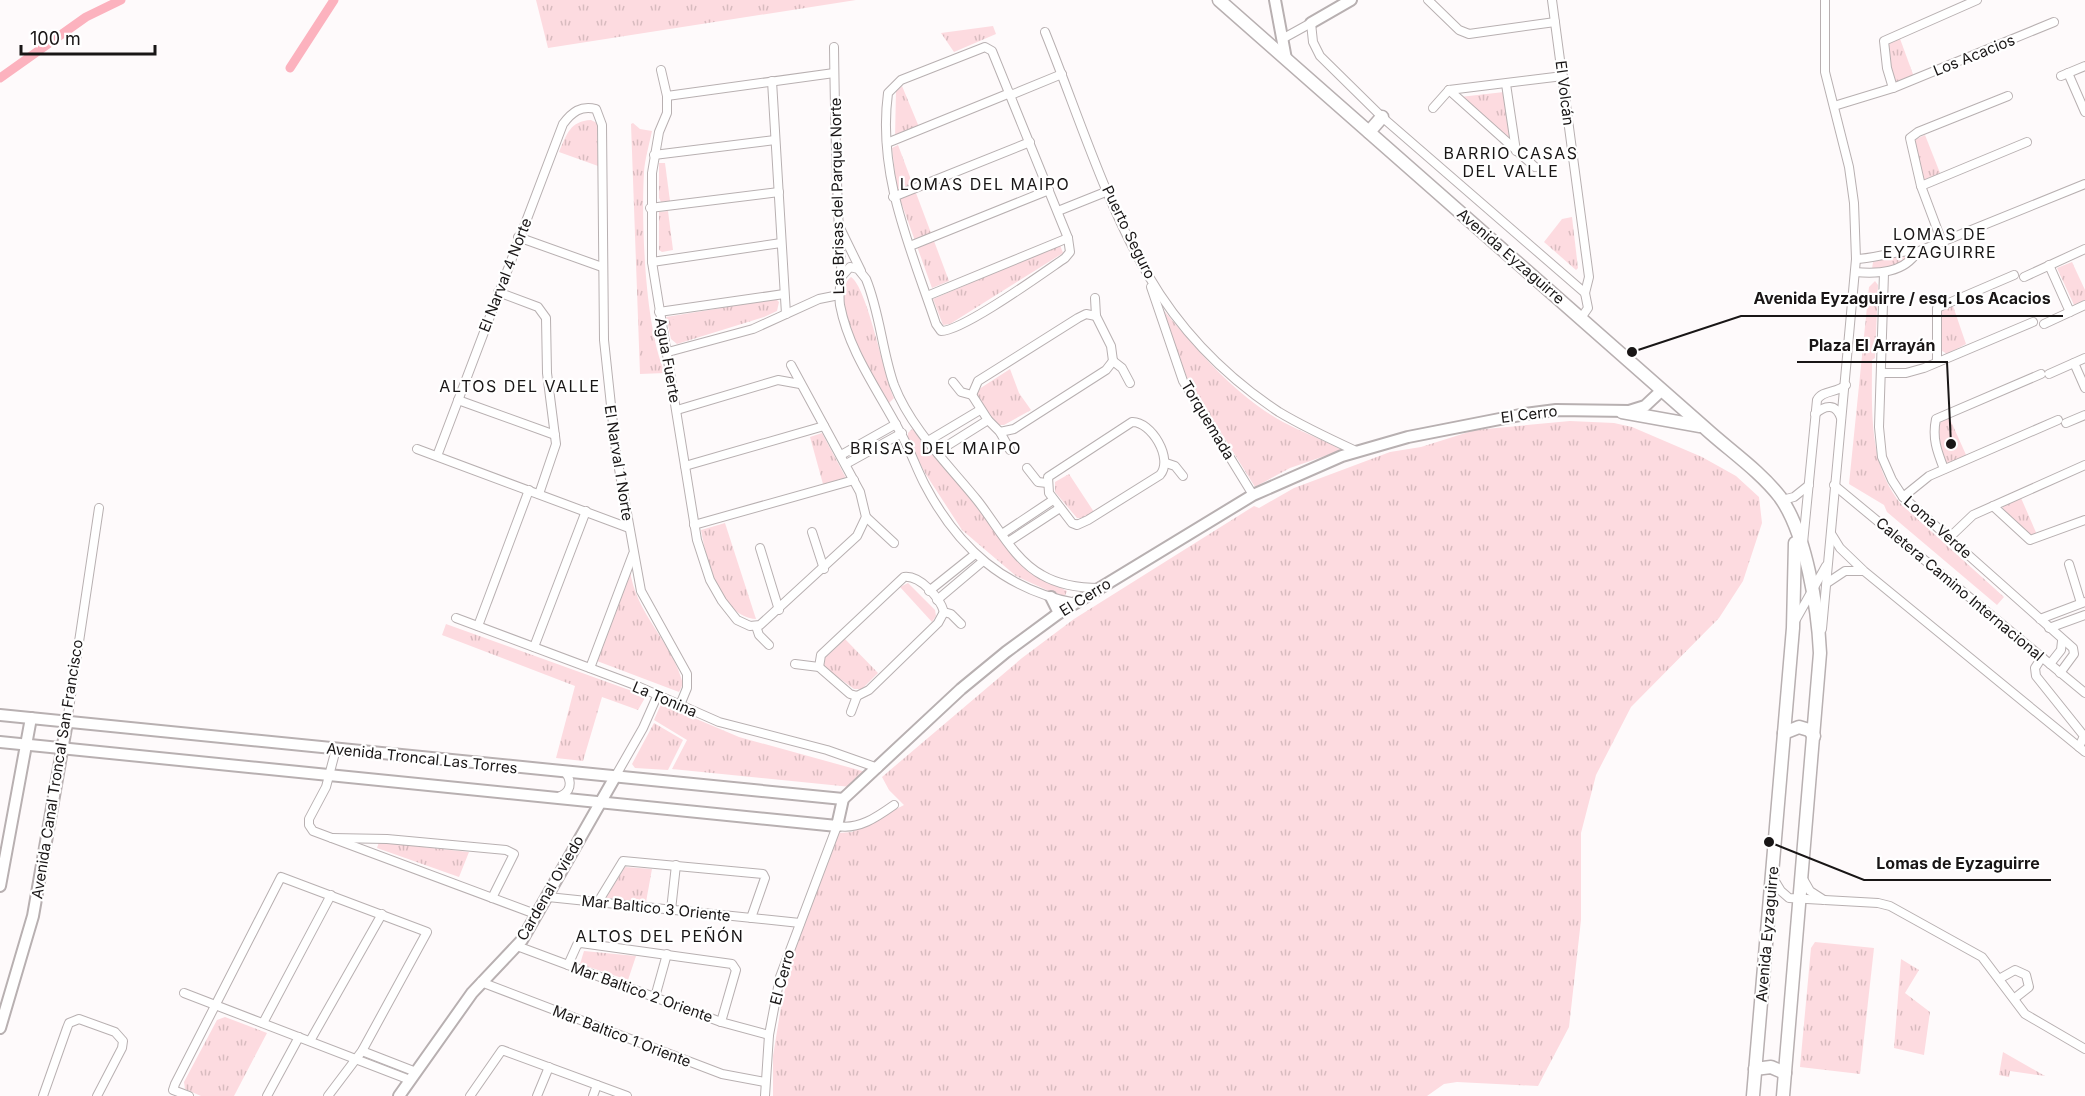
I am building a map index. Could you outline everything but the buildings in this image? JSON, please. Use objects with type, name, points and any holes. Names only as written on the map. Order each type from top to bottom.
[{"type":"main road","name":"Avenida Eyzaguirre","points":[[1219,0],[1581,318],[1780,497],[1792,521],[1813,590],[1820,653],[1783,1096]]},
{"type":"main road","points":[[1369,132],[1382,117]]},
{"type":"main road","points":[[1622,412],[1705,428]]},
{"type":"main road","name":"Avenida Eyzaguirre","points":[[1753,1096],[1793,628],[1795,557],[1792,521]]},
{"type":"main road","points":[[1784,734],[1799,726],[1809,730],[1814,736]]},
{"type":"main road","points":[[1755,1069],[1771,1067],[1785,1073]]},
{"type":"street","points":[[1275,0],[1286,59]]},
{"type":"street","points":[[1282,39],[1351,0]]},
{"type":"street","points":[[1429,0],[1455,27],[1469,34],[1555,22]]},
{"type":"street","name":"El Volcán","points":[[1552,0],[1589,277],[1585,293],[1588,308],[1581,318]]},
{"type":"street","name":"Avenida Eyzaguirre","points":[[1820,653],[1856,259],[1854,203],[1849,166],[1826,72],[1825,0]]},
{"type":"street","points":[[1893,88],[1887,68],[1884,41],[1977,0]]},
{"type":"street","name":"Los Acacios","points":[[1834,106],[1893,88],[2054,22]]},
{"type":"street","points":[[1311,23],[1311,37],[1320,56],[1382,117],[1585,293]]},
{"type":"street","name":"Puerto Seguro","points":[[1045,32],[1108,191],[1147,274],[1184,327],[1230,374],[1290,418],[1356,451]]},
{"type":"street","name":"Las Brisas del Parque Norte","points":[[834,47],[838,224],[842,276],[839,295],[843,320],[856,353],[902,434],[925,485],[948,525],[982,562],[1022,585],[1051,597],[1076,603]]},
{"type":"street","points":[[979,48],[988,48],[992,51],[1058,211],[1068,238],[1070,252],[1065,258],[992,306],[944,331],[936,324],[893,197],[887,143],[888,93],[901,80],[979,48]]},
{"type":"street","points":[[2085,66],[2065,74],[2080,107],[2085,112]]},
{"type":"street","name":"Agua Fuerte","points":[[661,70],[667,96],[667,113],[654,155],[650,208],[652,262],[694,525],[702,560],[716,592],[738,620],[756,626]]},
{"type":"street","points":[[667,96],[834,73]]},
{"type":"street","points":[[887,143],[1062,74]]},
{"type":"street","points":[[1433,108],[1449,90],[1563,76]]},
{"type":"street","points":[[772,81],[786,314]]},
{"type":"street","points":[[1506,84],[1516,151]]},
{"type":"street","points":[[1449,90],[1535,168]]},
{"type":"street","points":[[1942,242],[1921,186],[1910,142],[1913,135],[2007,96]]},
{"type":"street","name":"El Narval 4 Norte","points":[[437,456],[518,237],[563,124],[571,113],[588,107]]},
{"type":"street","name":"El Narval 1 Norte","points":[[588,107],[596,109],[600,114],[603,126],[602,267],[609,405],[640,591],[687,674],[687,688],[680,705]]},
{"type":"street","points":[[654,155],[776,140]]},
{"type":"street","points":[[893,197],[1030,142]]},
{"type":"street","points":[[1921,186],[2027,142]]},
{"type":"street","points":[[1855,272],[1884,273],[1907,263],[1917,252],[2085,184]]},
{"type":"street","points":[[910,246],[1049,190]]},
{"type":"street","points":[[1058,211],[1108,191]]},
{"type":"street","points":[[650,208],[778,192]]},
{"type":"street","points":[[838,224],[871,292],[894,385],[902,403],[928,441],[1028,565],[1043,576],[1086,588],[1101,588]]},
{"type":"street","points":[[518,237],[602,267]]},
{"type":"street","points":[[927,296],[1068,238]]},
{"type":"street","points":[[652,262],[781,243]]},
{"type":"street","points":[[2024,277],[2085,249]]},
{"type":"street","points":[[1856,259],[1885,257],[1911,250],[1917,252]]},
{"type":"street","points":[[2049,265],[2070,312]]},
{"type":"street","points":[[842,276],[850,267],[863,274]]},
{"type":"street","name":"Loma Verde","points":[[1884,273],[1879,427],[1882,457],[1892,480],[1903,497],[2062,640]]},
{"type":"street","name":"Torquemada","points":[[1147,274],[1183,381],[1253,495]]},
{"type":"street","points":[[1937,363],[1937,308],[2014,275]]},
{"type":"street","points":[[498,292],[538,307],[545,315],[547,373],[555,453],[539,494]]},
{"type":"street","points":[[659,312],[784,294]]},
{"type":"street","points":[[668,352],[753,328],[819,299],[839,295]]},
{"type":"street","points":[[1095,298],[1096,316],[1111,346],[1113,361],[1122,368],[1130,383]]},
{"type":"street","points":[[2044,324],[2085,305]]},
{"type":"street","points":[[972,395],[978,381],[1078,318],[1086,314],[1096,316]]},
{"type":"street","points":[[1881,373],[1906,373],[1937,363],[2033,322]]},
{"type":"street","points":[[1944,469],[1935,446],[1933,432],[1936,419],[2085,358]]},
{"type":"street","points":[[1000,432],[1014,429],[1106,370],[1113,361]]},
{"type":"street","points":[[2074,363],[2085,388]]},
{"type":"street","points":[[769,645],[759,634],[756,626],[779,610],[824,569],[856,536],[866,517],[864,500],[791,365]]},
{"type":"street","points":[[677,410],[778,380],[800,384]]},
{"type":"street","points":[[953,382],[961,392],[972,395],[980,410],[1000,432],[1010,450]]},
{"type":"street","points":[[1815,414],[1819,396],[1836,392],[1846,385]]},
{"type":"street","name":"El Cerro","points":[[765,1096],[768,1035],[780,977],[837,826],[843,799],[983,671],[1059,613],[1253,495],[1356,451],[1432,431],[1511,416],[1556,410],[1622,412],[1645,406],[1661,391]]},
{"type":"street","points":[[458,400],[555,435]]},
{"type":"street","points":[[1815,414],[1825,407],[1832,406],[1837,409],[1841,418]]},
{"type":"street","points":[[928,441],[980,410]]},
{"type":"street","name":"Avenida Eyzaguirre","points":[[1802,551],[1815,414]]},
{"type":"street","points":[[2066,423],[2085,416]]},
{"type":"street","points":[[937,452],[988,420]]},
{"type":"street","points":[[1903,497],[1929,476],[2058,420]]},
{"type":"street","points":[[1166,461],[1160,475],[1088,520],[1074,524],[1053,500],[1047,483],[1052,473],[1129,423],[1138,422],[1147,426],[1166,461],[1175,466],[1183,476]]},
{"type":"street","points":[[841,455],[896,424]]},
{"type":"street","points":[[685,466],[824,426]]},
{"type":"street","points":[[846,464],[902,434]]},
{"type":"street","points":[[417,448],[629,528]]},
{"type":"street","points":[[1950,537],[1972,515],[2085,465]]},
{"type":"street","points":[[1027,468],[1038,482],[1047,483]]},
{"type":"street","points":[[694,525],[854,480]]},
{"type":"street","name":"Caletera Camino Internacional","points":[[1834,485],[2085,693]]},
{"type":"street","points":[[1780,497],[1794,497],[1809,486]]},
{"type":"street","points":[[478,626],[529,490]]},
{"type":"street","points":[[1002,534],[1053,500]]},
{"type":"street","points":[[1993,506],[2030,540],[2085,519]]},
{"type":"street","name":"Avenida Canal Troncal San Francisco","points":[[0,1028],[33,916],[63,748],[99,508]]},
{"type":"street","points":[[1008,542],[1060,508]]},
{"type":"street","points":[[534,647],[586,511]]},
{"type":"street","points":[[866,517],[894,543]]},
{"type":"street","points":[[812,532],[824,569]]},
{"type":"street","points":[[1832,533],[1840,548],[1864,571],[2082,750]]},
{"type":"street","points":[[760,548],[779,610]]},
{"type":"street","points":[[590,668],[633,553]]},
{"type":"street","points":[[929,591],[975,555]]},
{"type":"street","name":"Avenida Eyzaguirre","points":[[1793,628],[1797,615],[1829,559]]},
{"type":"street","points":[[937,600],[982,562]]},
{"type":"street","points":[[2040,619],[2083,602],[2069,564]]},
{"type":"street","points":[[1827,583],[1845,572],[1864,571]]},
{"type":"street","points":[[819,667],[821,655],[897,580],[908,576],[915,578],[937,600],[944,612],[951,614],[961,624]]},
{"type":"street","points":[[1051,597],[1059,613]]},
{"type":"street","points":[[795,664],[819,667],[850,694],[857,696],[869,690],[923,638],[938,623],[944,612]]},
{"type":"street","points":[[2049,627],[2085,615]]},
{"type":"street","name":"La Tonina","points":[[456,618],[658,694],[730,725],[827,750],[878,768]]},
{"type":"street","points":[[2049,664],[2061,650],[2062,640],[2072,646],[2074,652],[2060,673]]},
{"type":"street","points":[[2042,657],[2035,668],[2036,675],[2084,735],[2082,750]]},
{"type":"street","name":"Cardenal Oviedo","points":[[399,1096],[481,982],[517,946],[537,915],[644,728],[658,694]]},
{"type":"street","points":[[851,712],[857,696]]},
{"type":"street","name":"Avenida Troncal Las Torres","points":[[0,715],[843,799]]},
{"type":"street","points":[[0,886],[5,839],[31,718]]},
{"type":"street","name":"Avenida Troncal Las Torres","points":[[0,742],[837,826]]},
{"type":"street","points":[[336,749],[330,775],[309,822],[313,831],[537,915]]},
{"type":"street","points":[[557,798],[566,793],[570,786],[565,772]]},
{"type":"street","points":[[837,826],[854,826],[868,822],[894,805]]},
{"type":"street","points":[[331,838],[387,839],[506,850],[514,854],[492,898]]},
{"type":"street","points":[[598,902],[620,862],[676,865],[765,875],[751,918]]},
{"type":"street","points":[[671,910],[676,865]]},
{"type":"street","points":[[1772,873],[1784,895],[1799,901],[1825,900],[1878,903],[1890,906],[1975,952],[1989,964],[2025,1014],[2085,1049]]},
{"type":"street","points":[[1802,875],[1810,891],[1825,900]]},
{"type":"street","points":[[189,1096],[173,1090],[281,877],[427,932],[362,1051],[328,1096]]},
{"type":"street","points":[[263,1023],[331,895]]},
{"type":"street","name":"Mar Baltico 3 Oriente","points":[[548,897],[800,922]]},
{"type":"street","points":[[310,1041],[381,914]]},
{"type":"street","points":[[568,965],[578,944],[667,954],[735,965],[721,1022]]},
{"type":"street","name":"Mar Baltico 2 Oriente","points":[[517,946],[721,1022],[768,1035]]},
{"type":"street","points":[[655,997],[667,954]]},
{"type":"street","points":[[1999,979],[2015,970],[2026,975],[2029,987],[2015,998]]},
{"type":"street","name":"Mar Baltico 1 Oriente","points":[[481,982],[722,1074],[765,1082]]},
{"type":"street","points":[[184,993],[355,1059],[413,1076]]},
{"type":"street","points":[[43,1096],[67,1028],[74,1020],[86,1020],[120,1035],[123,1041],[122,1048],[98,1096]]},
{"type":"street","points":[[267,1096],[299,1037]]},
{"type":"street","points":[[470,1096],[502,1050],[627,1096]]},
{"type":"street","points":[[362,1051],[413,1076]]},
{"type":"street","points":[[537,1096],[549,1067]]},
{"type":"street","points":[[593,1096],[597,1085]]},
{"type":"green space","points":[[536,0],[856,0],[548,48]]},
{"type":"green space","points":[[993,26],[996,34],[954,52],[941,33]]},
{"type":"green space","points":[[1899,36],[1914,77],[1896,84],[1887,45],[1888,41]]},
{"type":"green space","points":[[902,86],[919,127],[895,138],[896,91]]},
{"type":"green space","points":[[1504,92],[1512,143],[1460,97]]},
{"type":"green space","points":[[591,120],[597,123],[598,166],[559,152],[567,134],[574,126]]},
{"type":"green space","points":[[633,123],[640,129],[652,131],[644,172],[644,246],[653,330],[665,373],[640,374],[631,124]]},
{"type":"green space","points":[[1925,135],[1940,173],[1923,182],[1914,140]]},
{"type":"green space","points":[[898,145],[949,281],[932,288],[897,191],[892,148]]},
{"type":"green space","points":[[659,163],[665,163],[670,201],[661,202],[659,198]]},
{"type":"green space","points":[[668,211],[673,250],[662,252],[659,250],[659,212]]},
{"type":"green space","points":[[1572,217],[1578,268],[1576,270],[1544,242],[1562,219]]},
{"type":"green space","points":[[1060,245],[1063,253],[950,324],[943,325],[933,299]]},
{"type":"green space","points":[[1911,253],[1905,261],[1889,267],[1872,269],[1873,262]]},
{"type":"green space","points":[[2072,262],[2085,290],[2085,300],[2074,305],[2057,268]]},
{"type":"green space","points":[[851,277],[863,297],[894,398],[888,404],[864,360],[848,320],[844,302],[845,287]]},
{"type":"green space","points":[[1875,281],[1878,285],[1875,358],[1872,360],[1873,418],[1874,437],[1883,473],[1891,490],[1902,505],[2004,597],[1997,605],[1887,512],[1884,505],[1849,484],[1869,287]]},
{"type":"green space","points":[[776,299],[779,302],[777,311],[764,317],[677,344],[671,339],[666,317]]},
{"type":"green space","points":[[1156,301],[1214,367],[1264,411],[1342,450],[1290,468],[1255,487],[1187,378]]},
{"type":"green space","points":[[1953,306],[1966,344],[1947,354],[1939,349],[1940,311]]},
{"type":"green space","points":[[692,316],[695,335],[673,338],[670,320]]},
{"type":"green space","points":[[1010,369],[1019,393],[1031,410],[1004,425],[999,425],[976,400],[973,393]]},
{"type":"green space","points":[[1949,417],[1967,457],[1953,464],[1944,462],[1937,431],[1941,421]]},
{"type":"green space","points":[[1570,421],[1614,423],[1632,427],[1702,457],[1736,476],[1759,497],[1762,523],[1743,581],[1719,618],[1631,707],[1596,775],[1581,833],[1581,920],[1569,1027],[1538,1086],[1457,1082],[1444,1084],[1427,1096],[773,1096],[773,1056],[793,955],[839,833],[852,832],[904,805],[889,790],[882,777],[1022,658],[1074,619],[1254,506],[1259,508],[1294,488],[1390,452],[1421,447],[1475,430]]},
{"type":"green space","points":[[912,429],[916,430],[1024,568],[1067,591],[1064,598],[1016,576],[962,530],[925,473],[908,440],[908,433]]},
{"type":"green space","points":[[822,433],[846,478],[823,484],[810,437]]},
{"type":"green space","points":[[1069,474],[1094,512],[1081,518],[1077,518],[1055,492],[1055,482]]},
{"type":"green space","points":[[2021,498],[2038,537],[2035,538],[2003,511],[2003,505]]},
{"type":"green space","points":[[725,523],[756,619],[744,616],[733,608],[724,597],[711,570],[701,530]]},
{"type":"green space","points":[[630,570],[639,600],[678,669],[683,684],[679,692],[597,661]]},
{"type":"green space","points":[[908,583],[935,610],[936,616],[932,622],[900,587]]},
{"type":"green space","points":[[446,624],[646,696],[638,710],[602,697],[583,761],[556,758],[575,686],[442,635]]},
{"type":"green space","points":[[845,639],[878,673],[862,689],[854,689],[824,667],[824,659]]},
{"type":"green space","points":[[661,704],[739,737],[866,772],[851,787],[672,769],[687,740],[654,720]]},
{"type":"green space","points":[[654,723],[683,740],[668,770],[635,768],[632,764]]},
{"type":"green space","points":[[379,842],[469,852],[459,877],[377,848]]},
{"type":"green space","points":[[625,867],[652,869],[646,902],[606,898]]},
{"type":"green space","points":[[1815,942],[1874,948],[1860,1074],[1800,1067],[1811,948]]},
{"type":"green space","points":[[584,951],[636,956],[628,980],[580,964]]},
{"type":"green space","points":[[1901,959],[1919,970],[1905,993],[1930,1012],[1924,1055],[1894,1048]]},
{"type":"green space","points":[[225,1017],[267,1033],[234,1096],[201,1096],[185,1089],[184,1082],[217,1020]]},
{"type":"green space","points":[[2003,1052],[2045,1076],[2010,1071],[2009,1077],[1999,1075]]},
{"type":"waterway","points":[[0,78],[86,17],[121,0]]},
{"type":"waterway","points":[[290,68],[334,0]]},
{"type":"place","name":"Avenida Eyzaguirre / esq. Los Acacios","points":[[1632,352]]},
{"type":"place","name":"Plaza El Arrayán","points":[[1951,444]]},
{"type":"place","name":"Lomas de Eyzaguirre","points":[[1769,842]]},
{"type":"district","name":"BARRIO CASAS DEL VALLE","points":[[1511,162]]},
{"type":"district","name":"LOMAS DEL MAIPO","points":[[985,184]]},
{"type":"district","name":"LOMAS DE EYZAGUIRRE","points":[[1940,243]]},
{"type":"district","name":"ALTOS DEL VALLE","points":[[520,386]]},
{"type":"district","name":"BRISAS DEL MAIPO","points":[[936,448]]},
{"type":"district","name":"ALTOS DEL PEÑÓN","points":[[660,936]]}]
